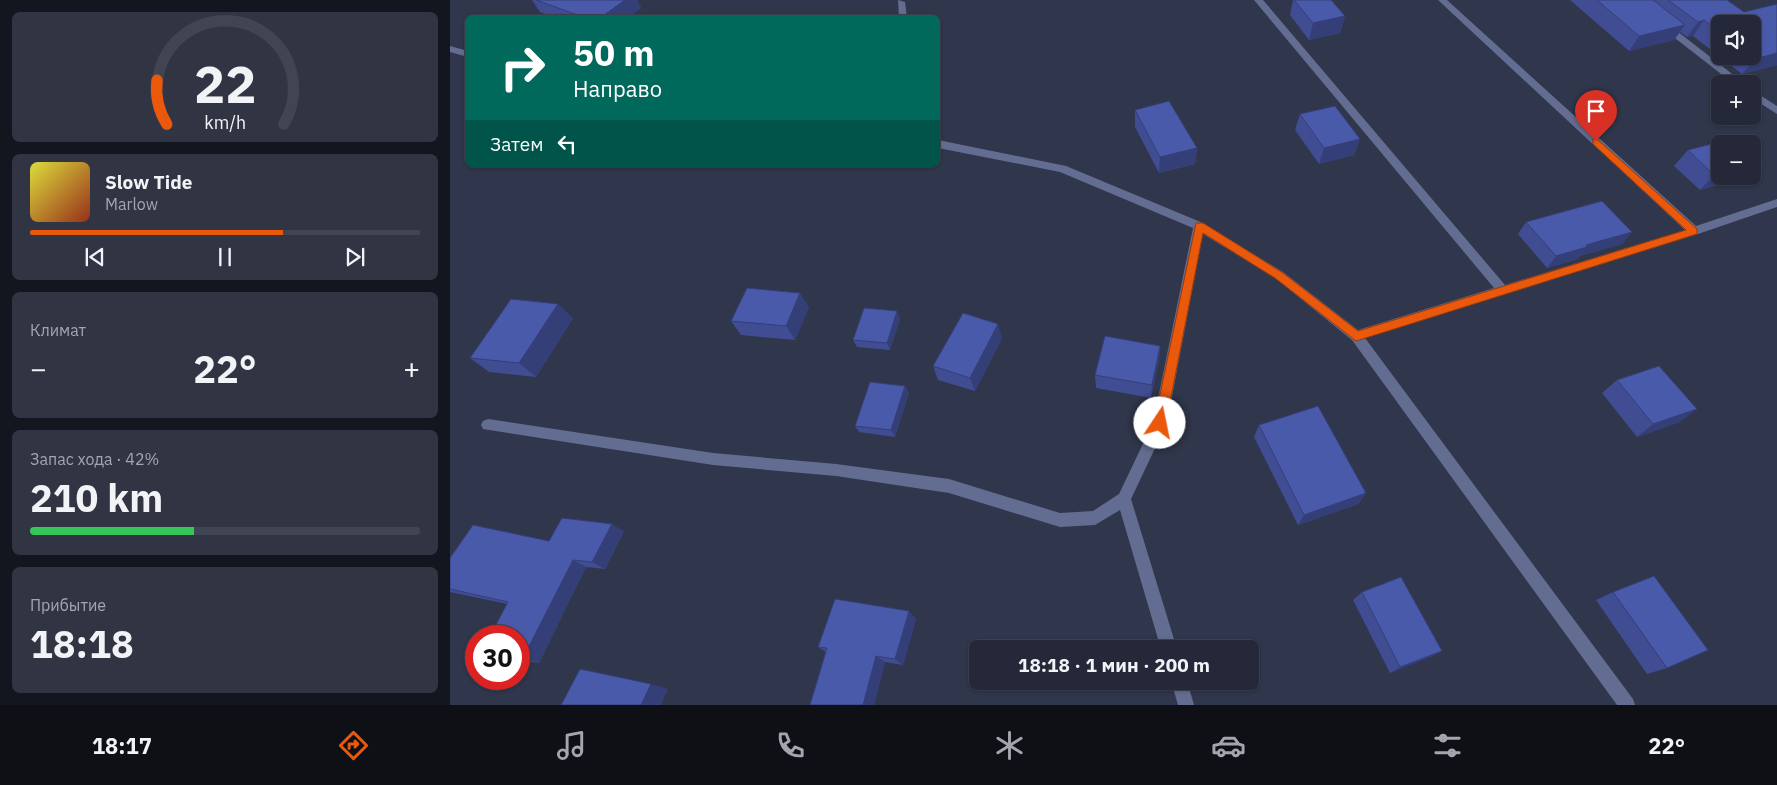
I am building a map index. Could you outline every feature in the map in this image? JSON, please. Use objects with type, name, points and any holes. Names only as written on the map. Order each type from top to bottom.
[{"type":"street","points":[[1258,0],[1503,291]]},
{"type":"street","points":[[1442,0],[1694,231]]},
{"type":"street","points":[[901,2],[903,15]]},
{"type":"street","points":[[1653,18],[1728,75]]},
{"type":"street","points":[[450,48],[465,53]]},
{"type":"street","points":[[1761,100],[1777,112]]},
{"type":"street","points":[[940,144],[1062,169],[1199,226],[1279,276],[1356,336],[1627,705]]},
{"type":"street","points":[[1356,336],[1694,231],[1777,203]]},
{"type":"street","points":[[488,424],[713,459],[836,470],[949,486],[1060,520],[1095,518],[1124,499],[1160,423],[1199,226]]},
{"type":"street","points":[[1124,499],[1166,640]]},
{"type":"street","points":[[1182,690],[1186,705]]},
{"type":"building","points":[[536,0],[625,0],[604,15],[578,15]]},
{"type":"building","points":[[1294,0],[1331,0],[1345,16],[1313,23]]},
{"type":"building","points":[[1597,0],[1653,0],[1685,25],[1639,36]]},
{"type":"building","points":[[1668,0],[1727,0],[1744,12],[1777,4],[1777,53],[1761,57],[1761,15],[1711,15],[1711,25],[1704,20],[1698,22]]},
{"type":"building","points":[[1169,101],[1197,148],[1160,157],[1135,110]]},
{"type":"building","points":[[1335,106],[1360,139],[1324,148],[1300,114]]},
{"type":"building","points":[[1711,144],[1711,172],[1688,150]]},
{"type":"building","points":[[1602,201],[1632,232],[1556,256],[1526,222]]},
{"type":"building","points":[[747,288],[800,293],[786,326],[731,321]]},
{"type":"building","points":[[511,299],[558,304],[519,363],[470,358]]},
{"type":"building","points":[[864,308],[897,311],[887,343],[853,340]]},
{"type":"building","points":[[963,313],[998,324],[970,378],[933,366]]},
{"type":"building","points":[[1105,336],[1160,346],[1152,385],[1095,375]]},
{"type":"building","points":[[1659,366],[1697,409],[1653,424],[1617,380]]},
{"type":"building","points":[[870,382],[905,386],[891,430],[855,426]]},
{"type":"building","points":[[1318,406],[1366,493],[1304,515],[1259,425]]},
{"type":"building","points":[[562,518],[612,524],[592,562],[573,560],[530,644],[530,625],[496,625],[508,602],[450,589],[450,558],[473,525],[549,541]]},
{"type":"building","points":[[1654,576],[1708,650],[1667,668],[1613,592]]},
{"type":"building","points":[[1401,577],[1442,651],[1400,667],[1362,592]]},
{"type":"building","points":[[835,599],[909,611],[895,659],[876,656],[863,705],[810,705],[827,648],[818,647]]},
{"type":"building","points":[[580,669],[651,684],[641,705],[561,705]]},
{"type":"route","points":[[1160,423],[1199,226],[1279,276],[1356,336],[1694,231],[1596,141]]}]
